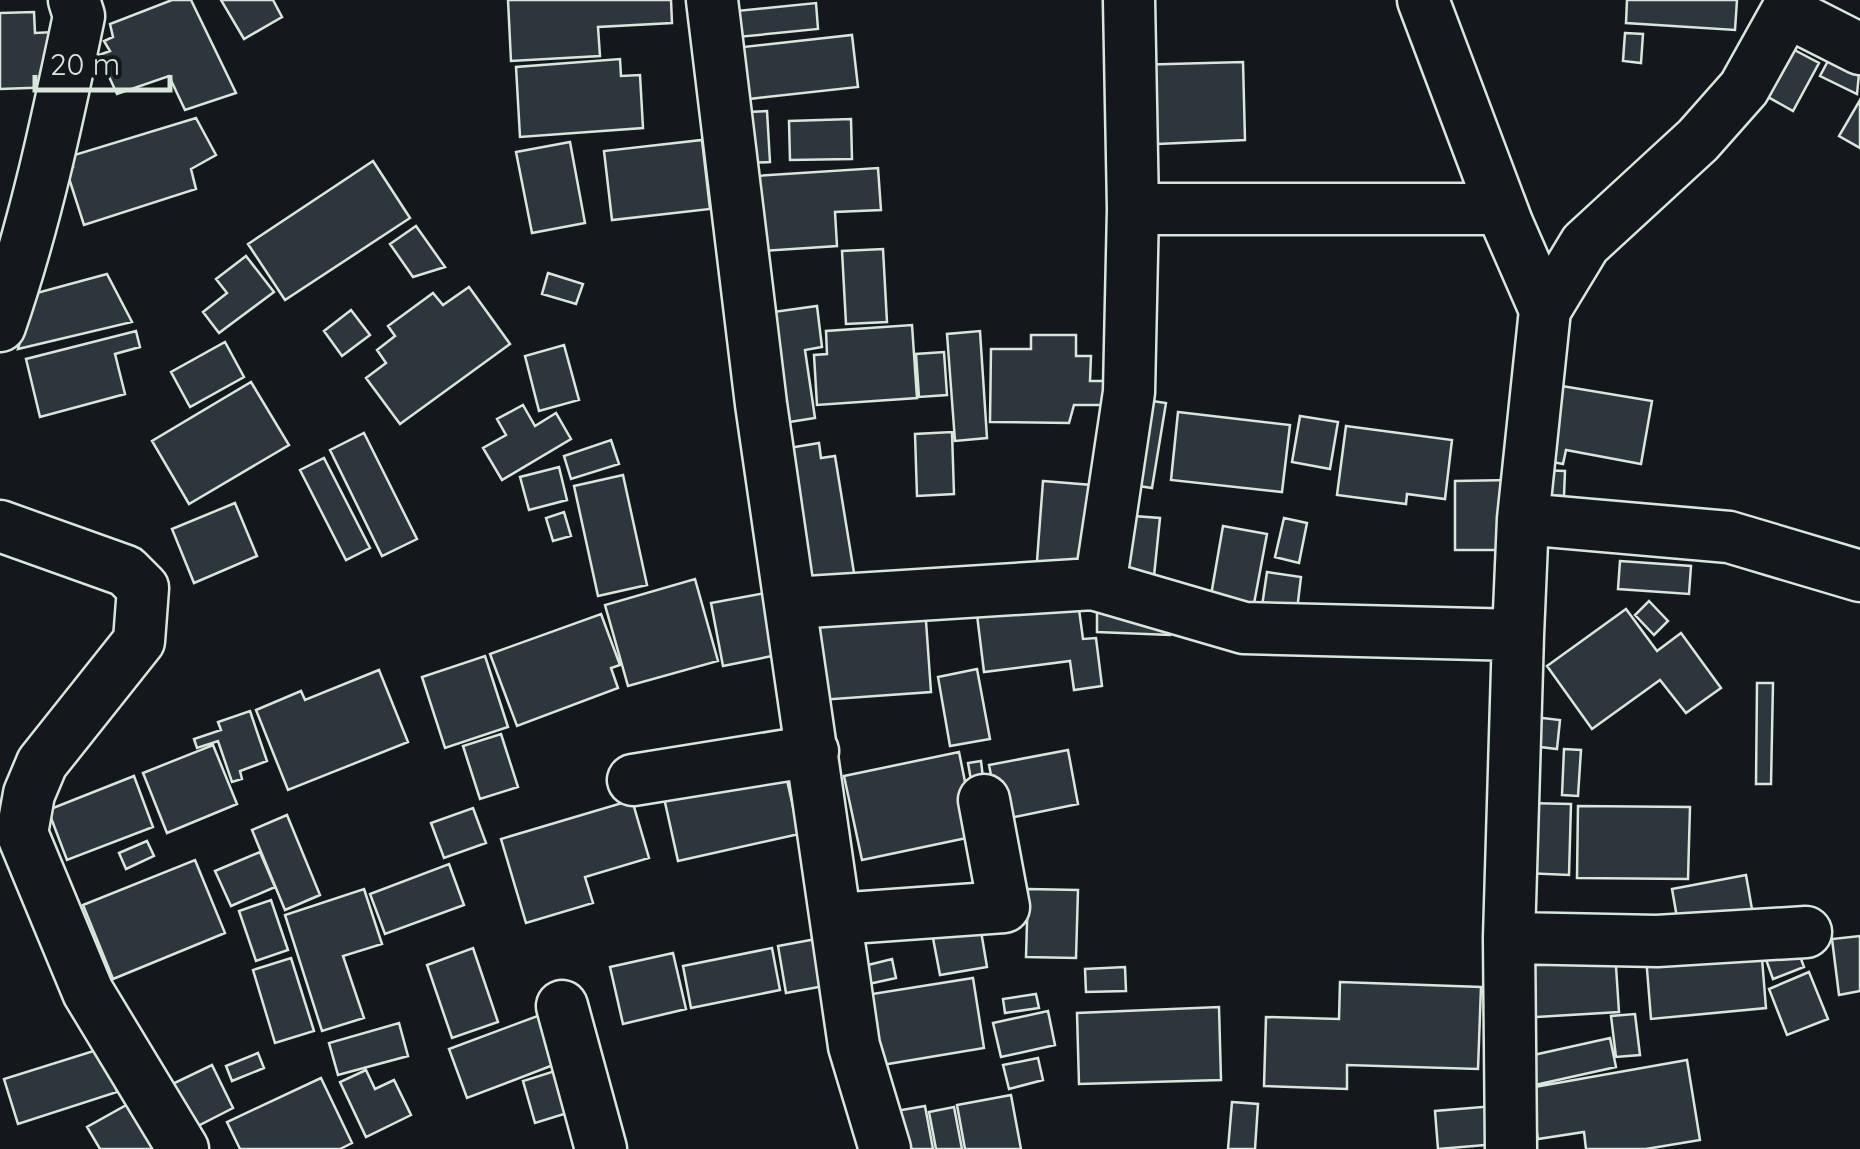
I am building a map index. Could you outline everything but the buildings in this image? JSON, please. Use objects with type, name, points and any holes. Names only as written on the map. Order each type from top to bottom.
[{"type":"street","points":[[712,0],[764,422],[854,1046],[885,1149]]},
{"type":"street","points":[[1100,586],[1129,392],[1133,208],[1129,0]]},
{"type":"street","points":[[1423,0],[1502,209],[1545,310]]},
{"type":"street","points":[[0,326],[27,249],[83,5]]},
{"type":"street","points":[[1510,1149],[1509,938],[1518,635],[1523,519],[1545,310],[1585,244],[1698,140],[1744,88],[1791,6],[1860,48]]},
{"type":"street","points":[[1133,208],[1502,209]]},
{"type":"street","points":[[1523,519],[1729,537],[1860,576]]},
{"type":"street","points":[[0,526],[126,571],[143,588],[139,641],[42,763],[29,794],[22,833],[88,992],[183,1149]]},
{"type":"street","points":[[792,603],[1047,585],[1100,586],[1244,628],[1518,635]]},
{"type":"street","points":[[633,780],[813,751]]},
{"type":"street","points":[[836,919],[1004,907],[984,800]]},
{"type":"street","points":[[1509,938],[1657,940],[1806,932]]},
{"type":"street","points":[[562,1006],[602,1149]]}]
